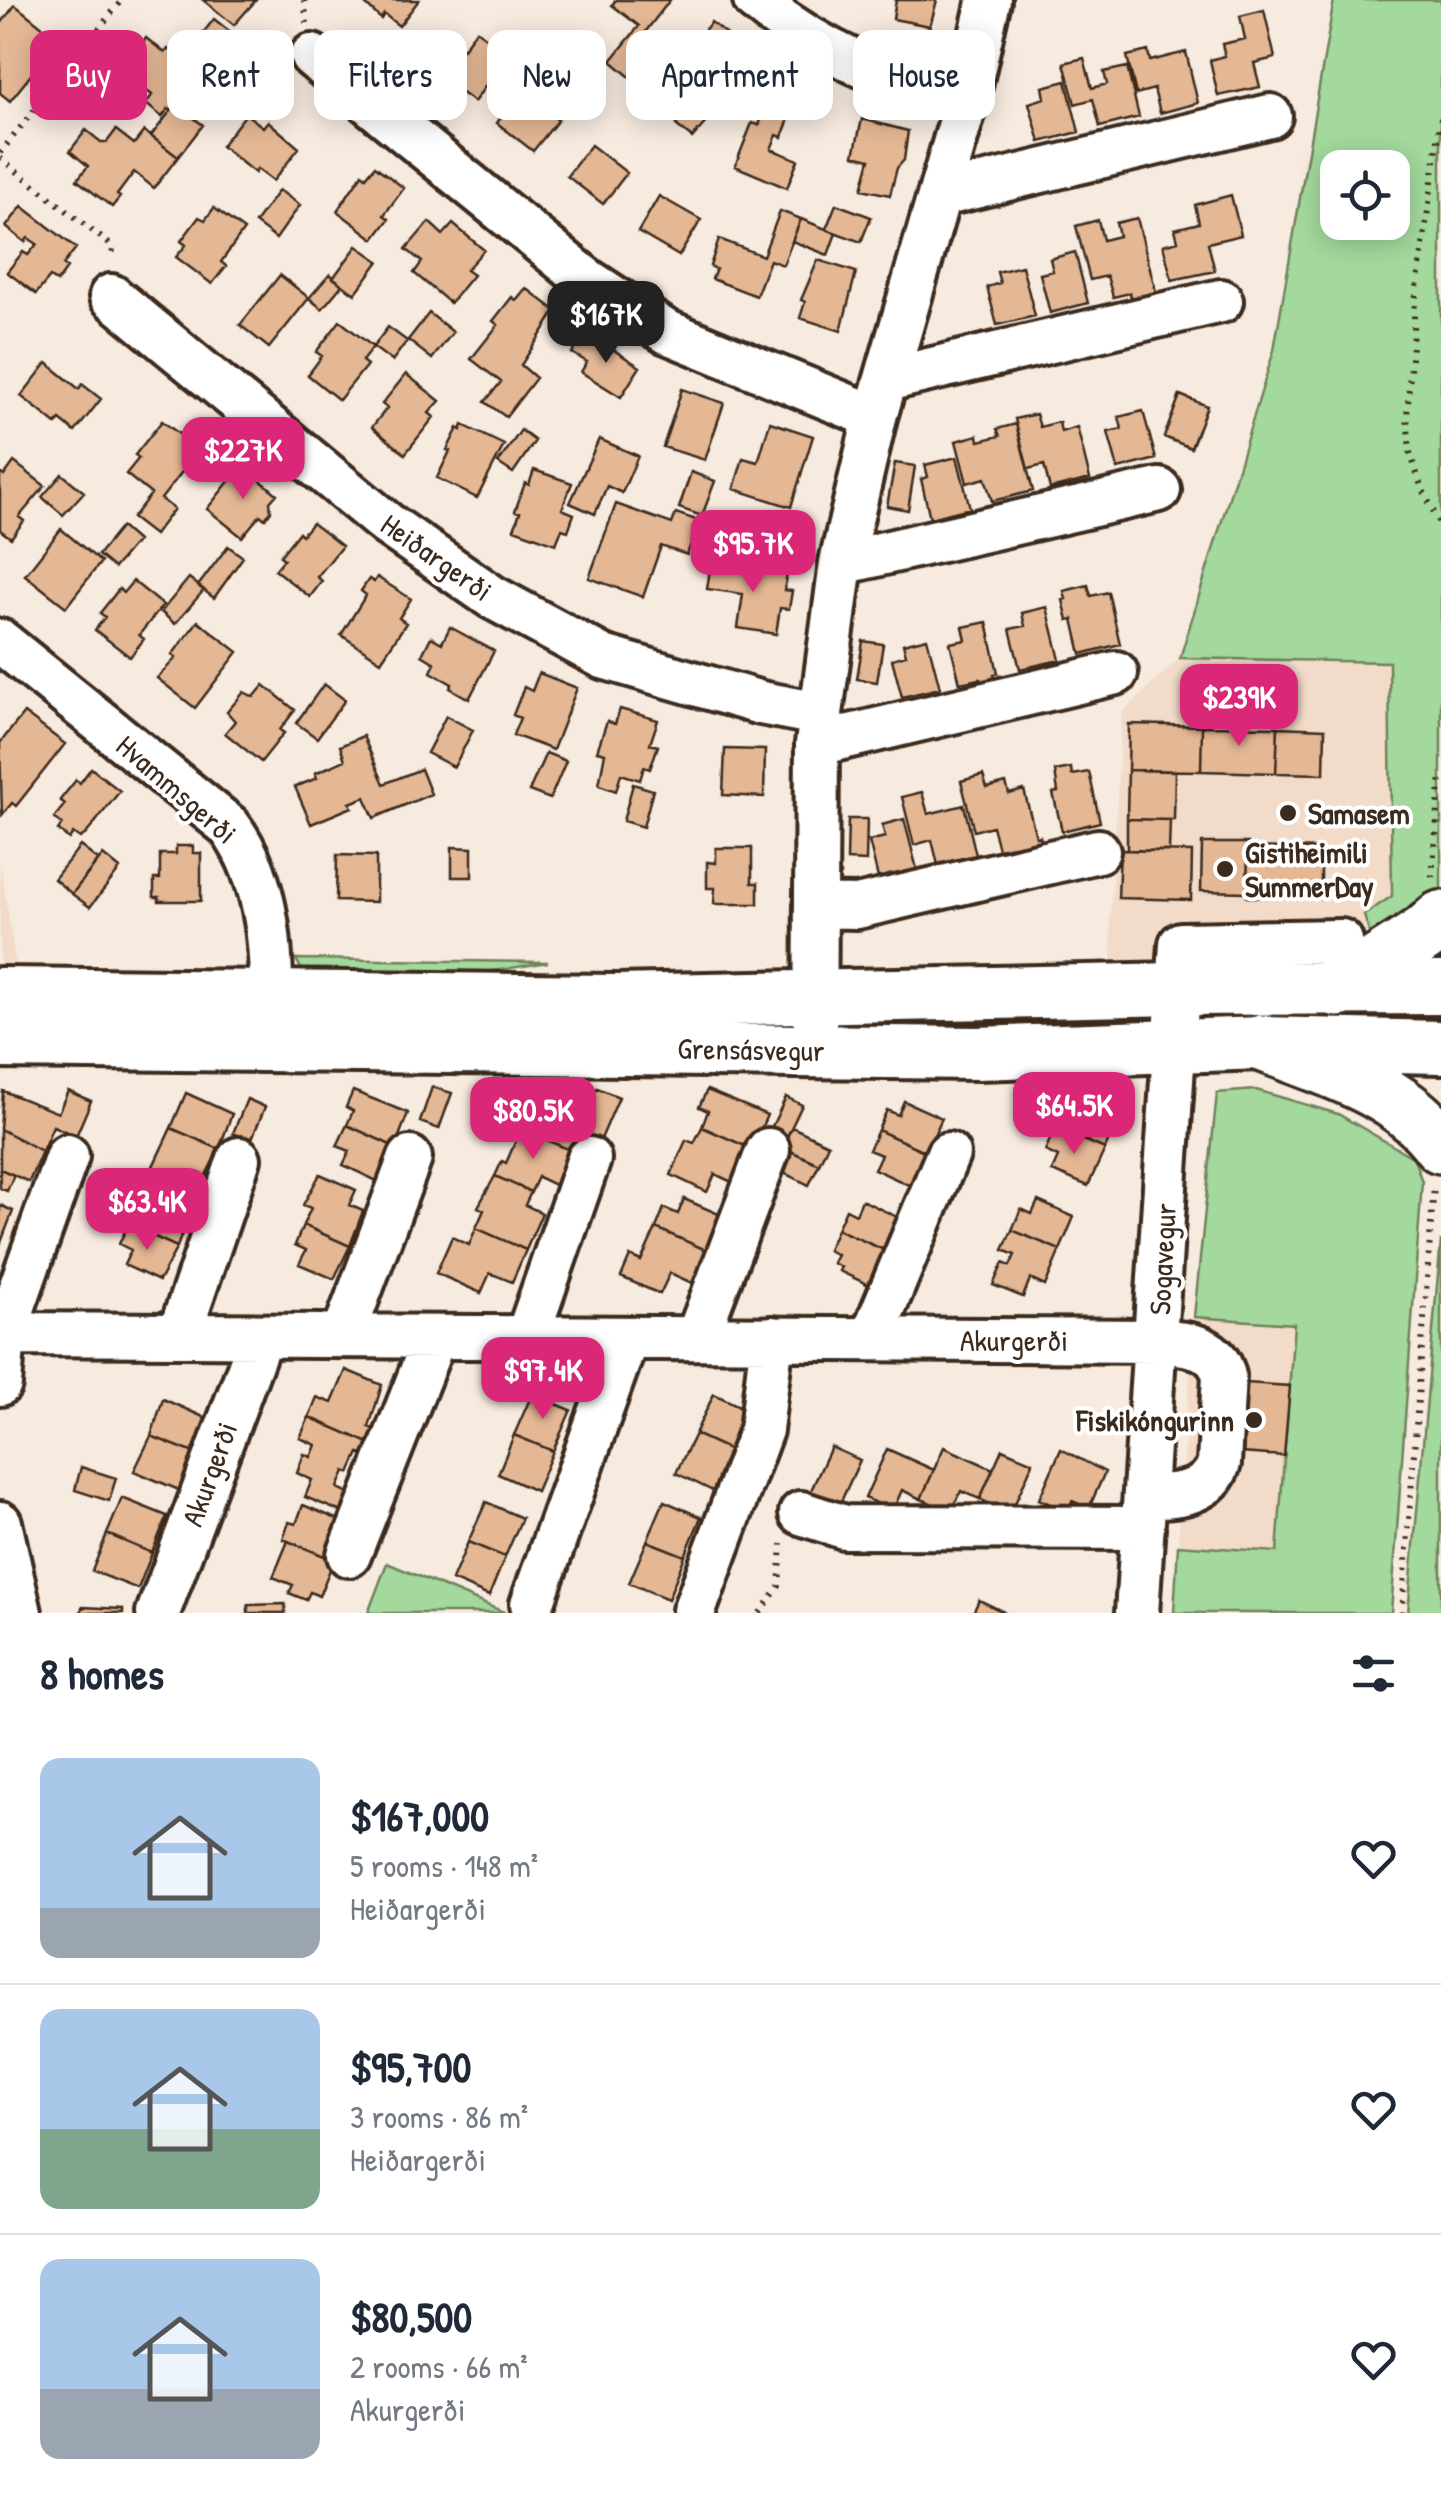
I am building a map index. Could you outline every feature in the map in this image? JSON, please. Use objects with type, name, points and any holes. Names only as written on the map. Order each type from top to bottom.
[{"type":"highway","points":[[1338,989],[1424,934],[1437,904]]},
{"type":"highway","points":[[1262,1043],[1365,1083],[1428,1127],[1438,1160]]},
{"type":"main road","name":"Grensásvegur","points":[[0,1042],[616,1001],[816,996],[1180,966],[1338,989],[1441,988]]},
{"type":"main road","name":"Grensásvegur","points":[[0,994],[271,1021],[815,1049],[978,1052],[1262,1043],[1441,1046]]},
{"type":"street","points":[[755,0],[826,50],[853,61]]},
{"type":"street","points":[[992,30],[1001,3]]},
{"type":"street","points":[[312,56],[587,280],[664,331],[880,399],[1221,301]]},
{"type":"street","points":[[941,195],[1270,116]]},
{"type":"street","points":[[815,1049],[818,729],[841,563],[880,399],[961,120]]},
{"type":"street","name":"Heiðargerði","points":[[111,296],[388,524],[492,597],[604,657],[760,703],[818,729],[1116,673]]},
{"type":"street","points":[[841,563],[1159,490]]},
{"type":"street","name":"Hvammsgerði","points":[[0,642],[229,826],[242,844],[252,863],[263,904],[271,1021]]},
{"type":"street","points":[[816,906],[858,907],[1098,851]]},
{"type":"street","name":"Sogavegur","points":[[1137,1613],[1180,966]]},
{"type":"street","points":[[697,1338],[768,1150]]},
{"type":"street","points":[[871,1339],[948,1154]]},
{"type":"street","points":[[0,1384],[2,1334],[67,1156]]},
{"type":"street","points":[[343,1336],[410,1158]]},
{"type":"street","points":[[527,1337],[589,1159]]},
{"type":"street","points":[[180,1336],[240,1160]]},
{"type":"street","name":"Akurgerði","points":[[2,1334],[1157,1340],[1206,1348],[1221,1365],[1224,1387],[1219,1463],[1209,1482],[1144,1513]]},
{"type":"street","name":"Akurgerði","points":[[158,1613],[260,1336]]},
{"type":"street","points":[[349,1555],[435,1337]]},
{"type":"street","points":[[532,1604],[627,1338]]},
{"type":"street","points":[[694,1610],[762,1430],[772,1338]]},
{"type":"street","points":[[801,1513],[844,1527],[1144,1513]]},
{"type":"street","points":[[0,1523],[20,1613]]},
{"type":"path","points":[[111,296],[113,248],[0,155],[122,0]]},
{"type":"path","points":[[1441,118],[1415,302],[1407,416],[1410,452],[1441,528]]},
{"type":"path","points":[[0,137],[8,143]]},
{"type":"path","points":[[1437,904],[1441,774]]},
{"type":"path","points":[[1402,1613],[1438,1160]]},
{"type":"path","points":[[760,1613],[780,1586]]},
{"type":"shaded area","points":[[1180,658],[1389,662],[1392,897],[1365,915],[1371,939],[1350,964],[1113,973],[1110,921],[1122,713]]},
{"type":"shaded area","points":[[0,861],[16,965],[0,965]]},
{"type":"shaded area","points":[[1194,1317],[1294,1323],[1277,1553],[1178,1545]]},
{"type":"green space","points":[[1334,0],[1441,0],[1441,902],[1371,939],[1364,915],[1392,896],[1389,662],[1180,658],[1274,350]]},
{"type":"green space","points":[[296,959],[548,962],[462,976],[304,974]]},
{"type":"green space","points":[[1256,1090],[1338,1114],[1414,1158],[1422,1182],[1391,1613],[1174,1613],[1178,1545],[1277,1552],[1294,1324],[1194,1317],[1217,1093]]},
{"type":"green space","points":[[1441,1240],[1441,1613],[1408,1613]]},
{"type":"green space","points":[[387,1563],[506,1613],[368,1613]]},
{"type":"building","points":[[203,0],[256,0],[234,25]]},
{"type":"building","points":[[361,0],[419,0],[399,26],[384,14],[381,19]]},
{"type":"building","points":[[616,0],[670,0],[647,30],[636,30],[639,26],[612,5]]},
{"type":"building","points":[[896,0],[937,0],[930,26],[893,19]]},
{"type":"building","points":[[15,5],[46,30],[30,30],[30,76],[10,101],[0,93],[0,25]]},
{"type":"building","points":[[1264,10],[1275,58],[1254,63],[1260,87],[1218,96],[1210,60],[1225,56],[1222,44],[1245,39],[1240,16]]},
{"type":"building","points":[[214,19],[228,30],[205,30]]},
{"type":"building","points":[[711,22],[721,30],[705,30]]},
{"type":"building","points":[[476,30],[487,38],[487,84],[474,102],[467,97],[467,43]]},
{"type":"building","points":[[147,39],[165,53],[167,50],[167,110],[162,117],[147,105],[152,95],[147,91]]},
{"type":"building","points":[[626,42],[626,74],[611,61]]},
{"type":"building","points":[[1148,51],[1150,61],[1186,52],[1198,103],[1160,113],[1154,89],[1136,94],[1127,56]]},
{"type":"building","points":[[1084,58],[1092,88],[1107,84],[1104,72],[1127,67],[1139,117],[1100,127],[1093,99],[1075,104],[1064,63]]},
{"type":"building","points":[[1066,81],[1079,132],[1040,142],[1029,103],[1045,98],[1043,87]]},
{"type":"building","points":[[167,116],[167,120],[197,120],[203,125],[178,157],[151,136]]},
{"type":"building","points":[[241,120],[254,120],[263,127],[268,121],[299,148],[273,181],[257,169],[255,173],[221,146]]},
{"type":"building","points":[[499,120],[558,120],[533,151],[497,123]]},
{"type":"building","points":[[680,120],[708,120],[692,138],[676,125]]},
{"type":"building","points":[[761,120],[789,120],[782,137],[777,135],[771,149],[798,160],[787,188],[735,166],[752,123],[759,125]]},
{"type":"building","points":[[862,120],[908,131],[904,160],[897,168],[890,195],[862,189],[870,159],[854,155]]},
{"type":"building","points":[[86,130],[107,142],[116,130],[134,144],[144,131],[178,157],[154,188],[134,172],[112,207],[77,180],[88,166],[70,151]]},
{"type":"building","points":[[591,145],[627,173],[603,204],[567,176]]},
{"type":"building","points":[[375,166],[404,188],[384,215],[389,219],[374,239],[337,211],[362,174],[366,177]]},
{"type":"building","points":[[279,190],[300,205],[276,239],[255,223]]},
{"type":"building","points":[[1231,195],[1241,235],[1208,243],[1215,271],[1172,280],[1163,245],[1178,241],[1175,229],[1199,223],[1195,205]]},
{"type":"building","points":[[659,196],[701,220],[679,256],[638,232]]},
{"type":"building","points":[[836,204],[871,217],[861,242],[826,229]]},
{"type":"building","points":[[22,206],[76,248],[63,265],[67,268],[57,282],[50,277],[36,294],[7,272],[23,252],[28,255],[37,244],[28,238],[25,242],[6,227]]},
{"type":"building","points":[[214,208],[244,230],[221,262],[226,266],[212,284],[176,257],[186,245],[181,241],[199,217],[205,220]]},
{"type":"building","points":[[780,211],[801,219],[783,265],[770,260],[756,296],[712,279],[716,269],[710,266],[719,239],[763,256]]},
{"type":"building","points":[[1137,218],[1157,296],[1132,303],[1130,293],[1113,297],[1107,276],[1090,280],[1076,226],[1098,220],[1103,240],[1119,236],[1116,223]]},
{"type":"building","points":[[801,219],[836,233],[828,255],[792,241]]},
{"type":"building","points":[[429,222],[443,235],[453,224],[484,250],[466,270],[473,275],[450,303],[414,273],[422,262],[406,249]]},
{"type":"building","points":[[357,246],[379,261],[355,294],[333,278]]},
{"type":"building","points":[[1075,252],[1088,303],[1050,313],[1040,274],[1053,271],[1050,259]]},
{"type":"building","points":[[818,260],[856,272],[841,331],[800,318],[805,302],[801,300]]},
{"type":"building","points":[[1022,266],[1035,316],[997,325],[987,287],[1000,283],[997,272]]},
{"type":"building","points":[[330,274],[342,285],[322,309],[309,298]]},
{"type":"building","points":[[280,275],[309,298],[269,348],[240,325]]},
{"type":"building","points":[[526,288],[556,311],[521,365],[536,378],[506,417],[485,402],[501,382],[471,359],[498,325],[493,321],[512,297],[516,300]]},
{"type":"building","points":[[429,313],[453,332],[432,359],[408,340]]},
{"type":"building","points":[[340,321],[373,347],[362,361],[367,365],[339,400],[308,375],[322,356],[316,352]]},
{"type":"building","points":[[388,327],[407,341],[392,361],[373,347]]},
{"type":"building","points":[[582,337],[603,349],[606,345],[640,367],[621,397],[581,372],[587,362],[572,353]]},
{"type":"building","points":[[47,363],[79,389],[82,384],[101,399],[75,432],[60,420],[56,424],[21,396]]},
{"type":"building","points":[[406,374],[440,401],[429,413],[434,417],[405,454],[372,427],[387,408],[382,404]]},
{"type":"building","points":[[682,389],[724,403],[705,460],[663,447]]},
{"type":"building","points":[[1180,395],[1207,406],[1191,448],[1164,437]]},
{"type":"building","points":[[1143,411],[1156,459],[1118,469],[1108,432],[1122,429],[1119,417]]},
{"type":"building","points":[[1036,414],[1040,427],[1059,422],[1061,432],[1077,427],[1090,479],[1050,489],[1044,465],[1028,469],[1015,419]]},
{"type":"building","points":[[162,421],[195,446],[183,461],[188,464],[161,499],[174,509],[154,535],[132,518],[151,494],[126,474],[139,458],[135,455]]},
{"type":"building","points":[[770,422],[813,436],[791,507],[734,489],[743,458],[758,462]]},
{"type":"building","points":[[1016,424],[1033,491],[992,501],[985,478],[967,483],[956,441],[978,435],[979,441],[1000,436],[997,429]]},
{"type":"building","points":[[463,425],[504,445],[477,498],[437,478],[450,451],[447,450]]},
{"type":"building","points":[[521,430],[535,441],[513,473],[498,463]]},
{"type":"building","points":[[599,439],[638,456],[622,493],[607,486],[595,514],[570,503]]},
{"type":"building","points":[[957,457],[970,508],[930,518],[921,479],[928,477],[925,465]]},
{"type":"building","points":[[14,462],[45,486],[19,517],[24,521],[11,538],[0,530],[0,473],[4,476]]},
{"type":"building","points":[[895,463],[915,466],[908,510],[887,506]]},
{"type":"building","points":[[242,465],[277,494],[265,519],[260,515],[242,537],[207,509]]},
{"type":"building","points":[[534,470],[572,483],[562,509],[574,514],[568,531],[562,529],[556,544],[514,529],[520,512],[515,511]]},
{"type":"building","points":[[691,472],[715,481],[702,516],[679,508]]},
{"type":"building","points":[[62,474],[84,492],[63,515],[42,497]]},
{"type":"building","points":[[616,504],[672,524],[676,513],[699,521],[687,555],[661,546],[643,597],[589,578]]},
{"type":"building","points":[[312,523],[342,546],[317,577],[322,581],[310,597],[275,570],[284,559],[280,556],[299,532],[302,535]]},
{"type":"building","points":[[121,527],[137,541],[114,568],[98,555]]},
{"type":"building","points":[[61,529],[101,562],[66,607],[25,575]]},
{"type":"building","points":[[720,531],[758,540],[753,560],[715,551]]},
{"type":"building","points":[[228,546],[243,557],[214,598],[198,586]]},
{"type":"building","points":[[711,563],[787,574],[784,590],[792,591],[789,609],[780,608],[776,634],[738,628],[743,594],[707,589]]},
{"type":"building","points":[[377,577],[411,599],[399,618],[406,623],[381,661],[341,635],[366,595],[361,591],[369,579],[374,582]]},
{"type":"building","points":[[189,578],[204,590],[175,624],[161,612]]},
{"type":"building","points":[[133,581],[163,605],[139,635],[144,639],[130,657],[95,630],[105,617],[100,613],[119,589],[123,593]]},
{"type":"building","points":[[1088,585],[1091,596],[1108,592],[1120,644],[1081,654],[1073,619],[1068,620],[1063,600],[1064,591]]},
{"type":"building","points":[[1047,607],[1060,660],[1020,669],[1010,629],[1025,626],[1022,613]]},
{"type":"building","points":[[198,621],[238,652],[195,708],[157,678],[176,658],[172,655]]},
{"type":"building","points":[[987,622],[998,673],[994,675],[996,683],[981,686],[980,679],[960,683],[950,643],[966,640],[963,627]]},
{"type":"building","points":[[450,627],[494,651],[469,699],[431,672],[435,663],[422,655],[431,637],[442,643]]},
{"type":"building","points":[[927,638],[940,688],[902,697],[892,659],[906,655],[903,644]]},
{"type":"building","points":[[863,641],[883,644],[877,682],[857,679]]},
{"type":"building","points":[[539,673],[577,688],[553,750],[513,735],[520,718],[513,715],[524,687],[532,691]]},
{"type":"building","points":[[324,684],[345,700],[317,738],[296,723]]},
{"type":"building","points":[[264,685],[295,710],[280,730],[284,733],[261,762],[225,733],[235,721],[227,712],[244,692],[254,697]]},
{"type":"building","points":[[620,709],[658,720],[650,744],[658,746],[650,769],[644,767],[640,780],[621,774],[616,791],[599,785],[605,753],[597,751],[607,721],[615,724]]},
{"type":"building","points":[[24,713],[65,744],[16,806],[12,803],[2,815],[0,743]]},
{"type":"building","points":[[446,716],[473,730],[454,767],[427,753]]},
{"type":"building","points":[[1129,724],[1202,726],[1201,771],[1128,770]]},
{"type":"building","points":[[1202,726],[1278,727],[1276,773],[1201,771]]},
{"type":"building","points":[[1278,727],[1325,729],[1324,774],[1276,773]]},
{"type":"building","points":[[363,736],[384,784],[421,769],[431,794],[374,818],[365,797],[350,803],[352,807],[311,824],[295,787],[345,760],[340,746]]},
{"type":"building","points":[[725,749],[765,750],[764,797],[723,795]]},
{"type":"building","points":[[546,753],[566,761],[550,799],[529,791]]},
{"type":"building","points":[[91,768],[120,791],[86,834],[80,838],[73,833],[69,839],[58,830],[62,824],[54,818],[65,804],[60,800]]},
{"type":"building","points":[[1071,768],[1072,775],[1089,772],[1100,822],[1062,831],[1053,793],[1058,792],[1055,771]]},
{"type":"building","points":[[1128,770],[1175,771],[1174,820],[1127,819]]},
{"type":"building","points":[[983,775],[987,788],[1006,783],[1009,794],[1024,790],[1036,837],[1040,836],[1043,848],[1021,854],[1019,845],[998,849],[992,826],[974,831],[961,781]]},
{"type":"building","points":[[633,784],[653,790],[643,827],[623,821]]},
{"type":"building","points":[[922,792],[928,814],[964,805],[976,855],[938,865],[932,840],[914,845],[902,797]]},
{"type":"building","points":[[848,819],[867,819],[866,861],[847,860]]},
{"type":"building","points":[[904,819],[919,877],[894,883],[892,874],[878,878],[869,841],[885,837],[882,825]]},
{"type":"building","points":[[1127,819],[1170,820],[1169,851],[1127,850]]},
{"type":"building","name":"Gistiheimili SummerDay","points":[[1202,843],[1248,843],[1247,892],[1201,891]]},
{"type":"building","points":[[80,846],[98,860],[72,894],[54,879]]},
{"type":"building","points":[[176,846],[193,846],[193,853],[201,853],[201,901],[159,901],[159,897],[154,897],[154,879],[160,879],[160,854],[176,854]]},
{"type":"building","points":[[452,847],[472,848],[472,877],[452,877]]},
{"type":"building","points":[[1248,847],[1321,849],[1321,898],[1247,897]]},
{"type":"building","points":[[716,848],[752,848],[752,883],[758,883],[758,904],[714,904],[715,888],[707,888],[707,862],[716,863]]},
{"type":"building","points":[[1120,850],[1192,852],[1191,900],[1118,898]]},
{"type":"building","points":[[103,855],[120,869],[90,907],[72,894]]},
{"type":"building","points":[[337,855],[376,856],[376,902],[336,901]]},
{"type":"building","points":[[432,1087],[452,1093],[439,1129],[420,1122]]},
{"type":"building","points":[[597,1088],[619,1097],[598,1146],[576,1136],[570,1150],[521,1129],[528,1113],[521,1110],[530,1090],[585,1115]]},
{"type":"building","points":[[707,1090],[767,1115],[752,1149],[702,1127],[708,1111],[699,1107]]},
{"type":"building","points":[[3,1091],[58,1113],[68,1091],[91,1101],[76,1136],[53,1126],[42,1151],[0,1129]]},
{"type":"building","points":[[353,1091],[408,1113],[395,1147],[347,1125],[353,1111],[346,1107]]},
{"type":"building","points":[[186,1093],[232,1114],[219,1149],[171,1128]]},
{"type":"building","points":[[786,1097],[802,1105],[782,1147],[766,1139]]},
{"type":"building","points":[[247,1099],[265,1107],[251,1141],[233,1133]]},
{"type":"building","points":[[904,1101],[942,1118],[926,1152],[878,1130],[887,1110],[898,1115]]},
{"type":"building","points":[[1083,1103],[1118,1118],[1105,1149],[1055,1128],[1062,1111],[1076,1117]]},
{"type":"building","points":[[347,1125],[395,1147],[379,1182],[343,1165],[350,1151],[337,1146]]},
{"type":"building","points":[[702,1127],[752,1149],[736,1184],[715,1174],[707,1192],[671,1175],[686,1140],[694,1143]]},
{"type":"building","points":[[792,1127],[828,1144],[819,1164],[782,1147]]},
{"type":"building","points":[[171,1128],[219,1149],[203,1181],[189,1175],[182,1190],[149,1175]]},
{"type":"building","points":[[1055,1128],[1105,1149],[1088,1186],[1052,1171],[1058,1157],[1045,1151]]},
{"type":"building","points":[[0,1129],[42,1151],[29,1182],[0,1169]]},
{"type":"building","points":[[521,1129],[570,1150],[555,1185],[538,1177],[531,1192],[495,1176],[502,1161],[506,1163]]},
{"type":"building","points":[[878,1130],[926,1152],[911,1186],[874,1169],[881,1155],[869,1150]]},
{"type":"building","points":[[782,1147],[819,1164],[809,1185],[773,1168]]},
{"type":"building","points":[[0,1169],[14,1175],[7,1191],[0,1188]]},
{"type":"building","points":[[320,1174],[356,1190],[349,1205],[363,1211],[350,1246],[303,1225],[311,1208],[303,1205]]},
{"type":"building","points":[[149,1175],[182,1190],[175,1206],[190,1212],[177,1247],[128,1225]]},
{"type":"building","points":[[495,1176],[531,1192],[525,1205],[542,1213],[526,1250],[476,1228],[484,1210],[478,1207]]},
{"type":"building","points":[[684,1199],[721,1215],[706,1250],[656,1228],[664,1208],[678,1214]]},
{"type":"building","points":[[862,1200],[899,1218],[884,1250],[837,1229],[846,1209],[856,1214]]},
{"type":"building","points":[[1038,1201],[1074,1217],[1060,1250],[1012,1230],[1021,1209],[1032,1214]]},
{"type":"building","points":[[0,1205],[13,1211],[0,1245]]},
{"type":"building","points":[[128,1225],[177,1247],[159,1281],[124,1265],[131,1250],[119,1244]]},
{"type":"building","points":[[303,1225],[350,1246],[334,1279],[299,1264],[306,1250],[295,1245]]},
{"type":"building","points":[[476,1228],[526,1250],[512,1282],[490,1273],[481,1293],[436,1273],[452,1237],[469,1245]]},
{"type":"building","points":[[656,1228],[706,1250],[692,1283],[670,1273],[660,1294],[621,1277],[630,1256],[641,1261]]},
{"type":"building","points":[[837,1229],[884,1250],[869,1285],[839,1271],[841,1267],[833,1263],[837,1255],[828,1250]]},
{"type":"building","points":[[1012,1230],[1060,1250],[1045,1286],[1030,1279],[1023,1297],[993,1285],[1003,1263],[1010,1266],[1015,1255],[1003,1250]]},
{"type":"building","points":[[346,1370],[382,1385],[369,1427],[384,1433],[378,1447],[309,1417],[317,1397],[332,1403]]},
{"type":"building","points":[[1246,1383],[1290,1386],[1284,1456],[1241,1453]]},
{"type":"building","points":[[532,1394],[571,1410],[553,1451],[514,1435]]},
{"type":"building","points":[[714,1394],[750,1411],[732,1451],[695,1434]]},
{"type":"building","points":[[163,1399],[208,1419],[194,1453],[151,1436]]},
{"type":"building","points":[[309,1417],[378,1447],[373,1459],[359,1453],[350,1473],[345,1471],[338,1488],[357,1497],[349,1515],[305,1497],[312,1480],[297,1473],[304,1454],[311,1457],[316,1445],[300,1438]]},
{"type":"building","points":[[695,1434],[732,1451],[713,1491],[676,1473]]},
{"type":"building","points":[[514,1435],[553,1451],[536,1491],[498,1474]]},
{"type":"building","points":[[151,1436],[194,1453],[179,1490],[134,1471]]},
{"type":"building","points":[[831,1447],[860,1460],[837,1510],[808,1497]]},
{"type":"building","points":[[944,1447],[993,1469],[980,1499],[961,1491],[951,1512],[928,1511],[931,1503],[921,1499]]},
{"type":"building","points":[[887,1449],[934,1470],[921,1499],[902,1490],[893,1510],[865,1498]]},
{"type":"building","points":[[1002,1449],[1033,1462],[1011,1513],[987,1510],[990,1504],[980,1499]]},
{"type":"building","points":[[1061,1449],[1105,1472],[1089,1508],[1072,1501],[1068,1512],[1039,1499]]},
{"type":"building","points":[[81,1467],[116,1478],[109,1501],[75,1490]]},
{"type":"building","points":[[122,1498],[167,1516],[152,1553],[107,1534]]},
{"type":"building","points":[[664,1501],[701,1517],[685,1556],[647,1541]]},
{"type":"building","points":[[486,1502],[522,1518],[505,1557],[468,1542]]},
{"type":"building","points":[[303,1505],[349,1524],[334,1560],[283,1539],[289,1522],[296,1524]]},
{"type":"building","points":[[107,1534],[152,1553],[138,1589],[92,1571]]},
{"type":"building","points":[[288,1541],[334,1560],[319,1596],[310,1592],[306,1600],[289,1593],[293,1585],[273,1577]]},
{"type":"building","points":[[647,1541],[685,1556],[668,1599],[629,1583]]},
{"type":"building","points":[[468,1542],[505,1557],[489,1596],[452,1580]]},
{"type":"building","points":[[979,1600],[1004,1612],[1004,1613],[973,1613]]},
{"type":"building","points":[[285,1604],[285,1613],[248,1613],[248,1605]]},
{"type":"building","points":[[82,1607],[123,1609],[123,1613],[81,1613]]},
{"type":"place","name":"Samasem","points":[[1288,813]]},
{"type":"place","name":"Gistiheimili SummerDay","points":[[1225,869]]},
{"type":"place","name":"Fiskikóngurinn","points":[[1254,1420]]}]
